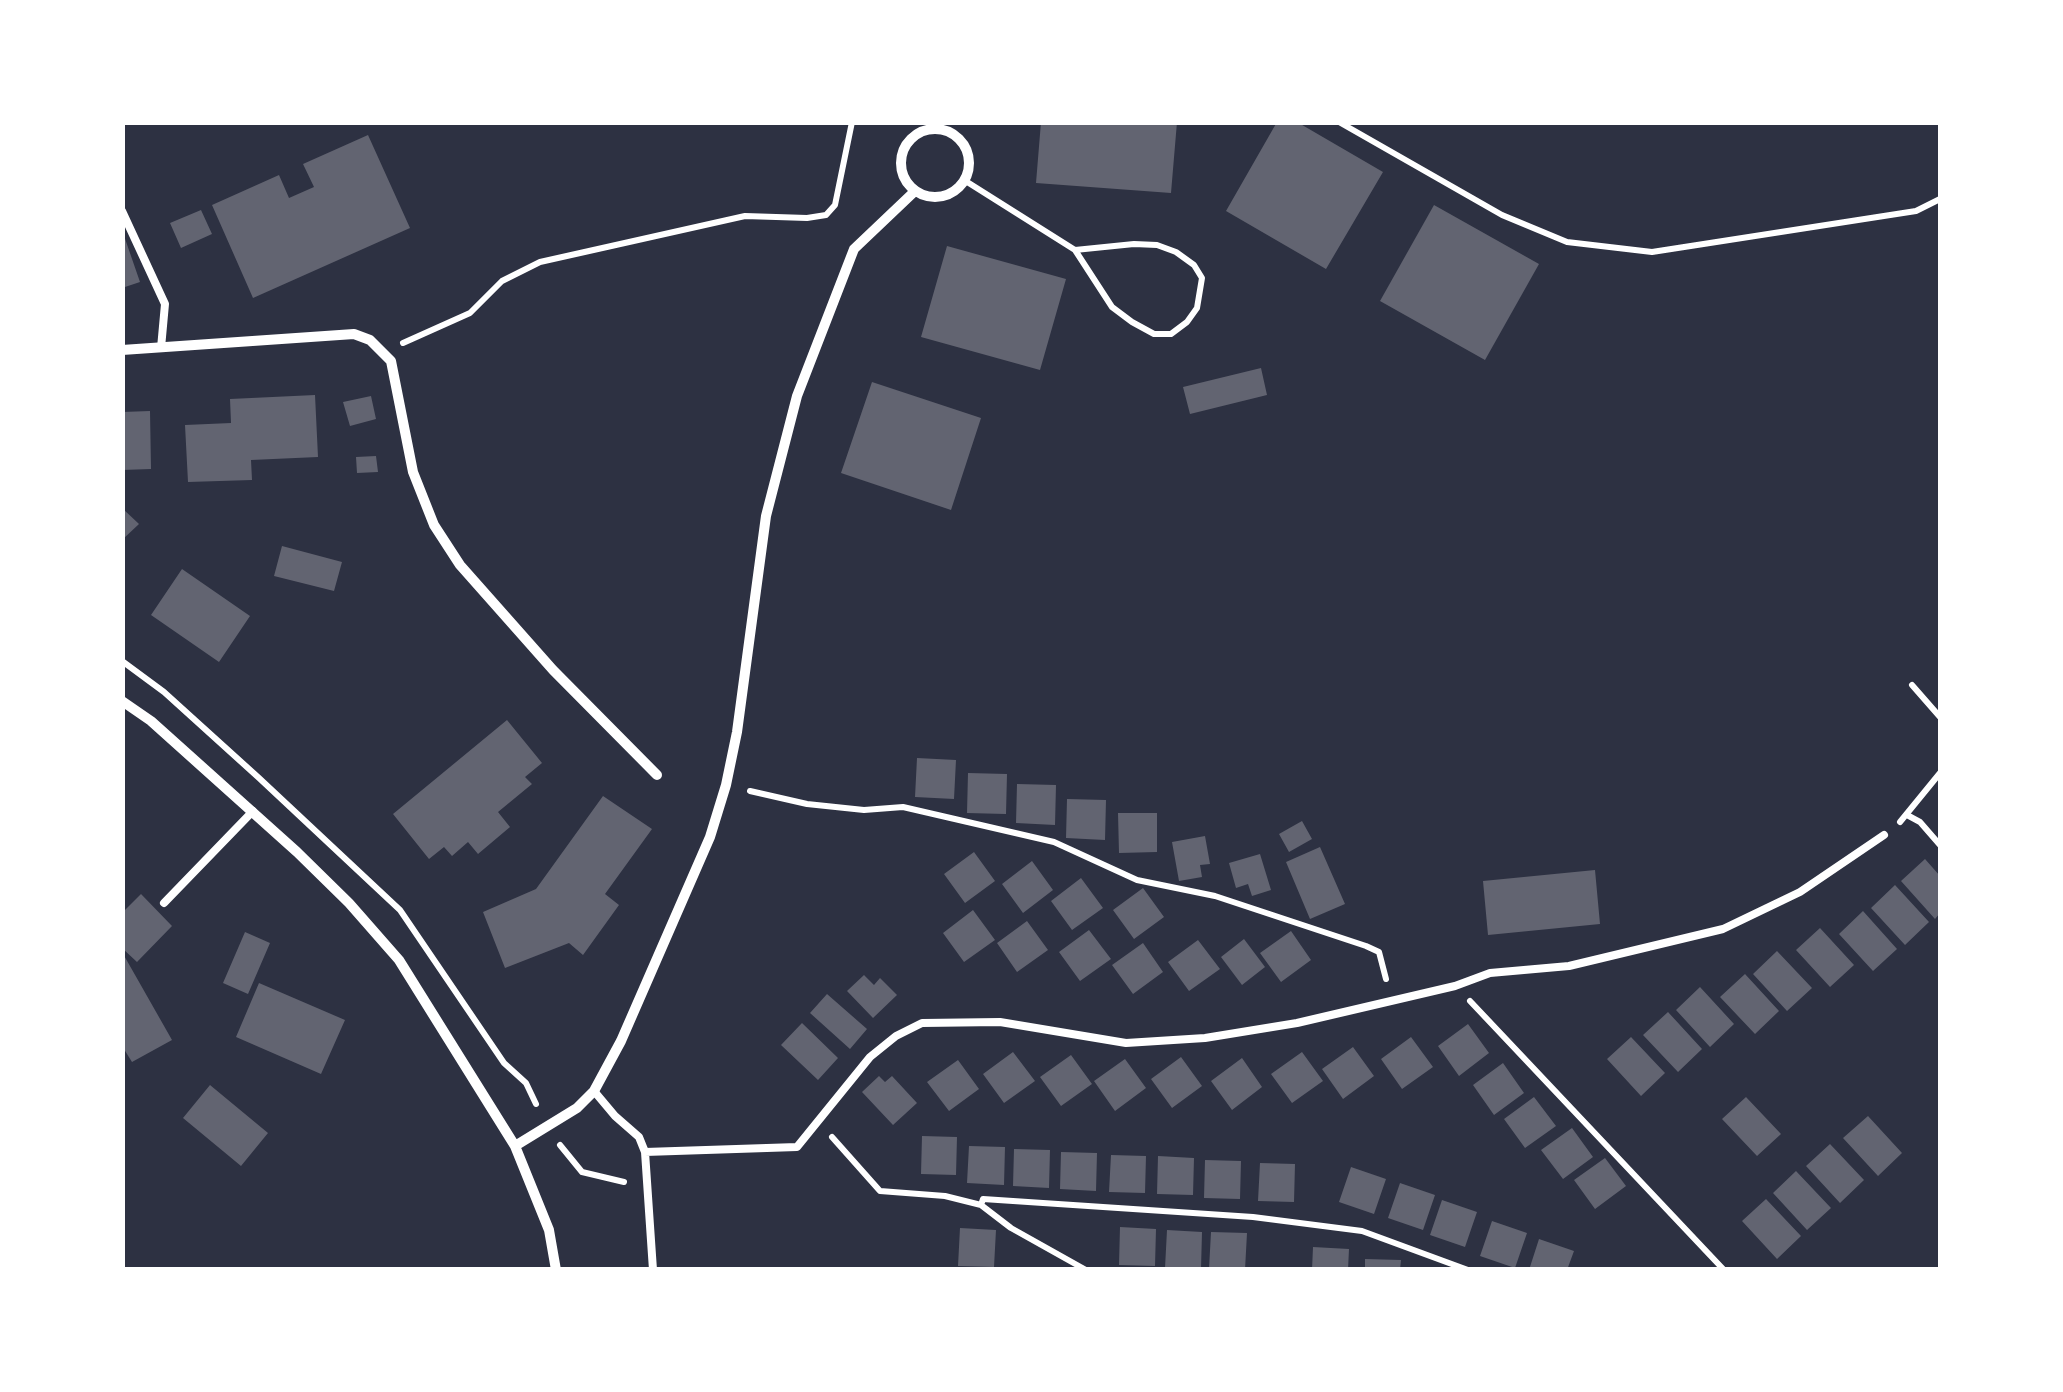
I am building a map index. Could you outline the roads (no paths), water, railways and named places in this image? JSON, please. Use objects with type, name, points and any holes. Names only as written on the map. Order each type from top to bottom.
[{"type":"street","points":[[927,130],[949,132],[965,148],[968,170],[964,180],[948,195],[925,196],[915,191],[903,173],[903,151],[927,130]]},
{"type":"street","points":[[515,1146],[578,1108],[594,1091],[621,1041],[703,853],[726,785],[737,732],[766,516],[797,396],[854,249],[915,191]]},
{"type":"street","points":[[122,350],[354,334],[370,340],[384,352],[395,373],[413,472],[434,525],[500,613],[656,775]]},
{"type":"street","points":[[122,701],[254,812],[349,903],[399,960],[515,1146],[549,1230],[556,1270]]},
{"type":"lane","points":[[122,211],[164,304],[161,348]]},
{"type":"lane","points":[[164,903],[254,812]]},
{"type":"lane","points":[[645,1152],[796,1147],[870,1057],[896,1036],[922,1023],[1000,1022],[1126,1043],[1205,1038],[1297,1023],[1456,986],[1490,973],[1568,966],[1723,929],[1800,892],[1884,835]]},
{"type":"lane","points":[[594,1091],[639,1137],[645,1152],[653,1270]]}]
